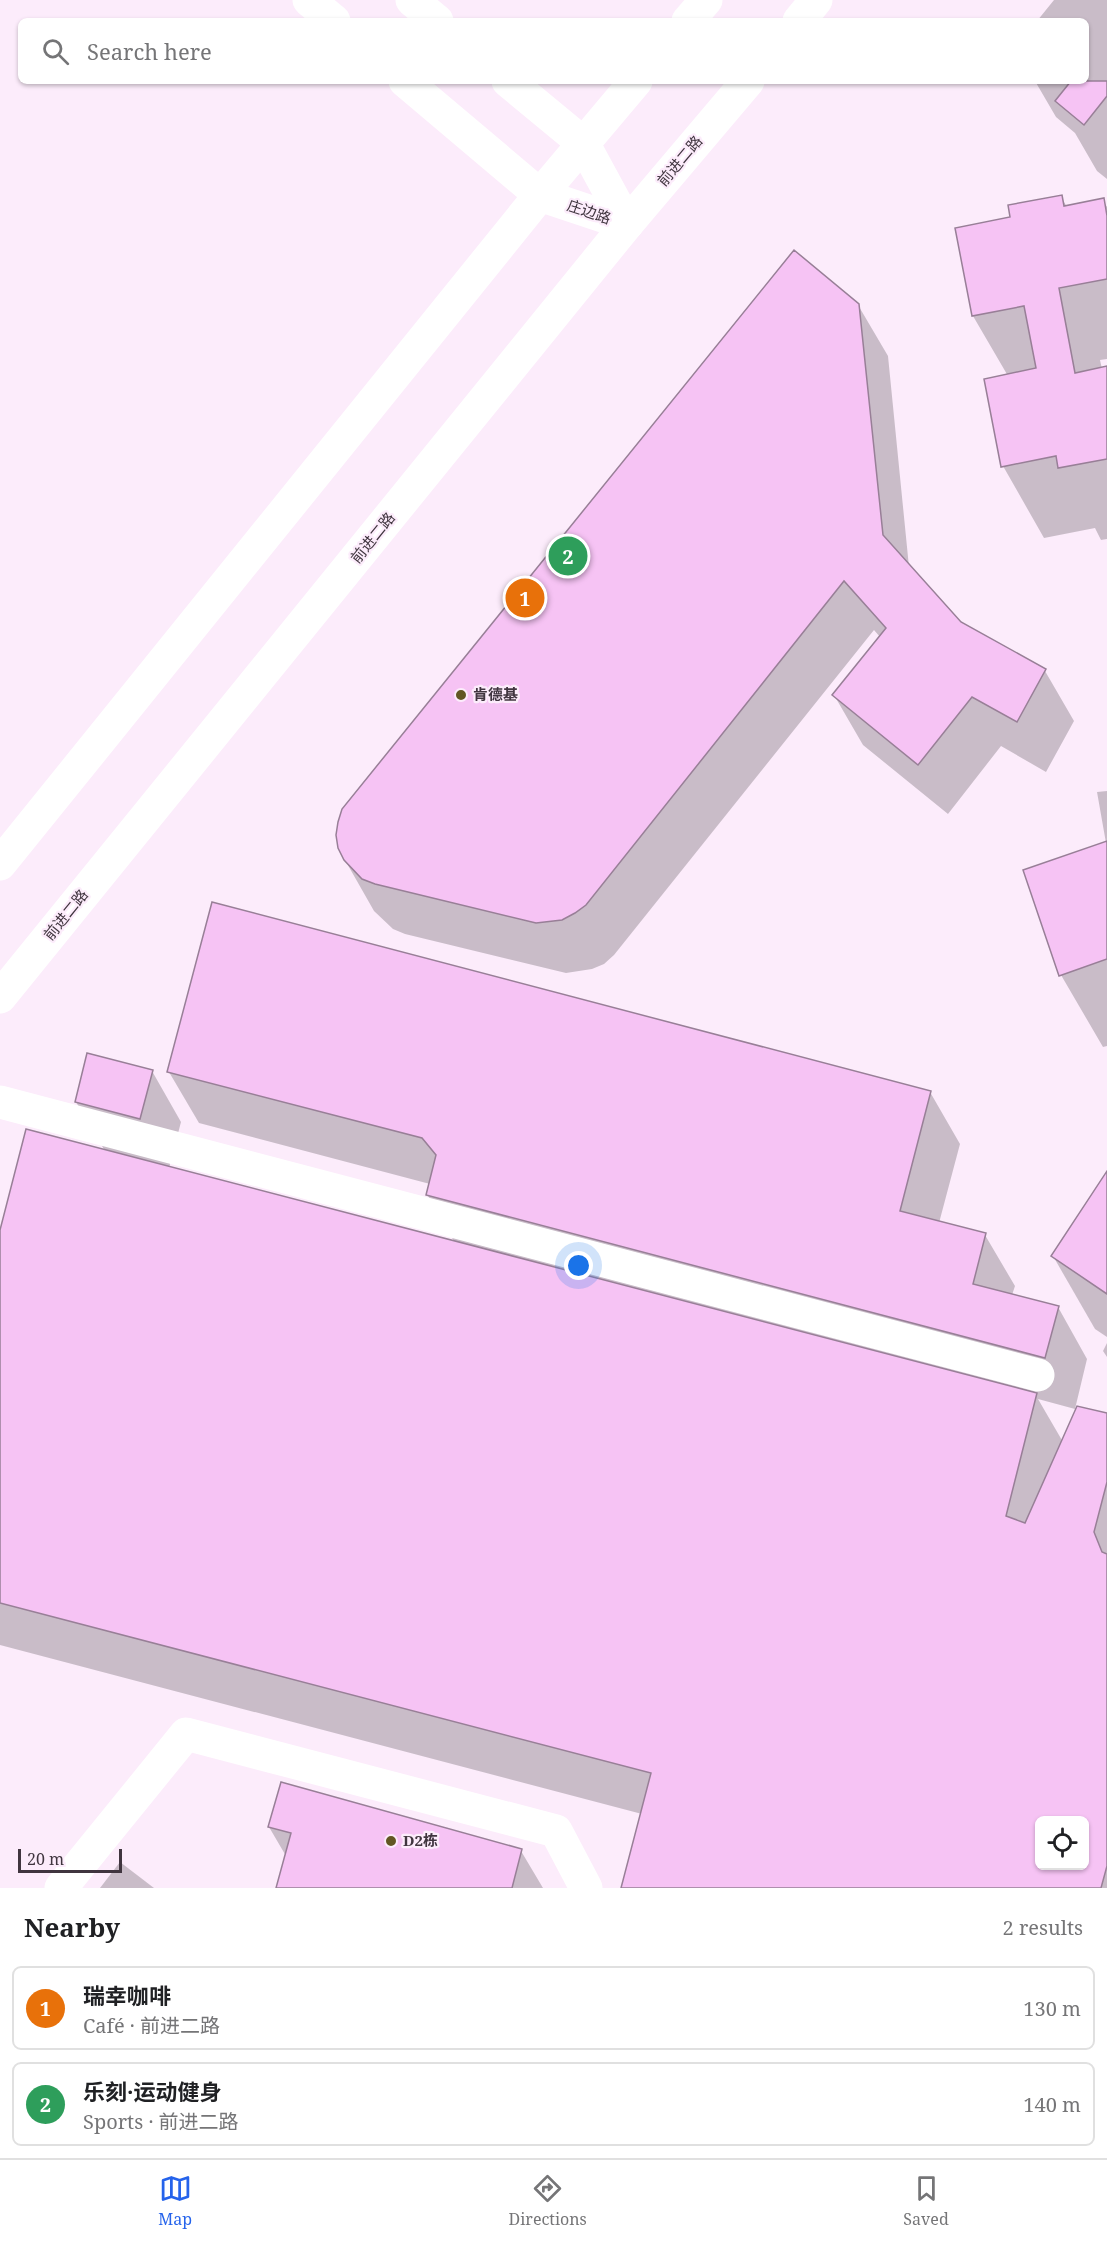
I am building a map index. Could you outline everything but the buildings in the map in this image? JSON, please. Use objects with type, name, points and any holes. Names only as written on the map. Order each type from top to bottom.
[{"type":"main road","points":[[309,0],[330,18]]},
{"type":"main road","points":[[412,0],[433,18]]},
{"type":"main road","points":[[691,18],[706,0]]},
{"type":"main road","points":[[801,18],[816,0]]},
{"type":"main road","name":"庄边路","points":[[409,84],[540,195],[627,224]]},
{"type":"main road","name":"庄边路","points":[[512,84],[583,143],[627,224]]},
{"type":"main road","points":[[0,864],[540,195],[633,84]]},
{"type":"main road","name":"前进二路","points":[[0,997],[627,224],[745,84]]},
{"type":"main road","points":[[0,1102],[1038,1375]]},
{"type":"main road","points":[[60,1888],[186,1734],[556,1831],[586,1888]]},
{"type":"place","name":"乐刻·运动健身","points":[[568,556]]},
{"type":"place","name":"瑞幸咖啡","points":[[525,598]]},
{"type":"place","name":"肯德基","points":[[461,695]]},
{"type":"place","name":"D2栋","points":[[391,1841]]}]
